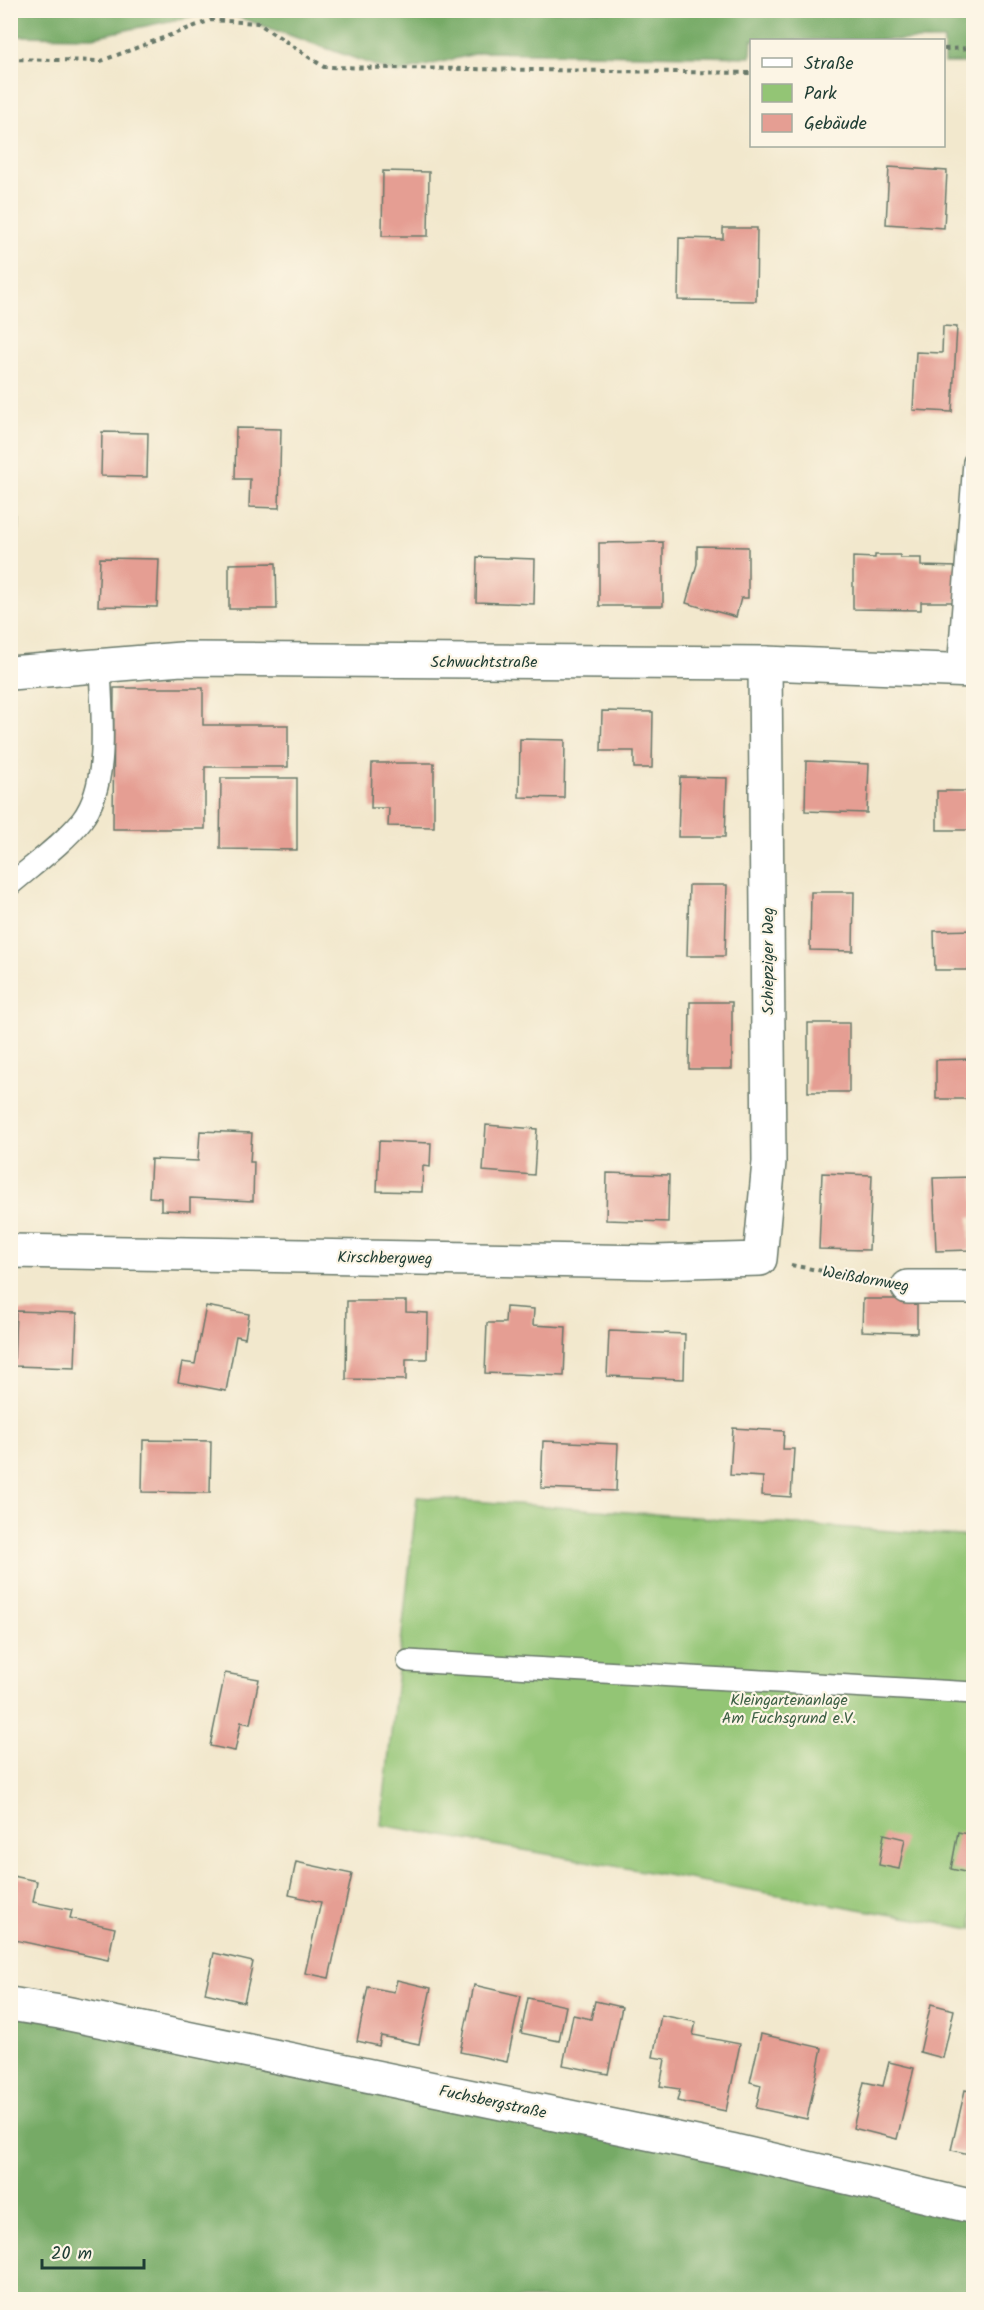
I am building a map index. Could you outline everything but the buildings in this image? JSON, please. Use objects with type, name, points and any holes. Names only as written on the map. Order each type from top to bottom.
[{"type":"street","name":"Schwuchtstraße","points":[[10,673],[181,659],[765,663],[966,671]]},
{"type":"street","name":"Schiepziger Weg","points":[[760,1259],[769,1162],[765,663]]},
{"type":"street","name":"Kirschbergweg","points":[[10,1251],[654,1262],[760,1259]]},
{"type":"street","name":"Weißdornweg","points":[[908,1287],[974,1287]]},
{"type":"street","name":"Fuchsbergstraße","points":[[10,2004],[70,2014],[735,2151],[974,2207]]},
{"type":"lane","name":"Schwuchtstraße","points":[[966,671],[974,462]]},
{"type":"lane","points":[[10,885],[83,819],[95,795],[101,765],[100,666]]},
{"type":"lane","points":[[408,1662],[974,1693]]},
{"type":"path","points":[[10,59],[102,61],[211,20],[258,23],[324,67],[750,73]]},
{"type":"path","points":[[945,49],[974,48]]},
{"type":"path","name":"Weißdornweg","points":[[760,1259],[908,1287]]},
{"type":"green space","points":[[11,10],[218,11],[93,37],[11,36]]},
{"type":"green space","points":[[221,11],[973,11],[973,63],[945,63],[945,39],[750,39],[750,57],[483,52],[396,73]]},
{"type":"green space","name":"Kleingartenanlage Am Fuchsgrund e.V.","points":[[417,1497],[973,1537],[973,1929],[381,1825]]},
{"type":"green space","points":[[10,2004],[973,2207],[973,2299],[11,2299]]}]
